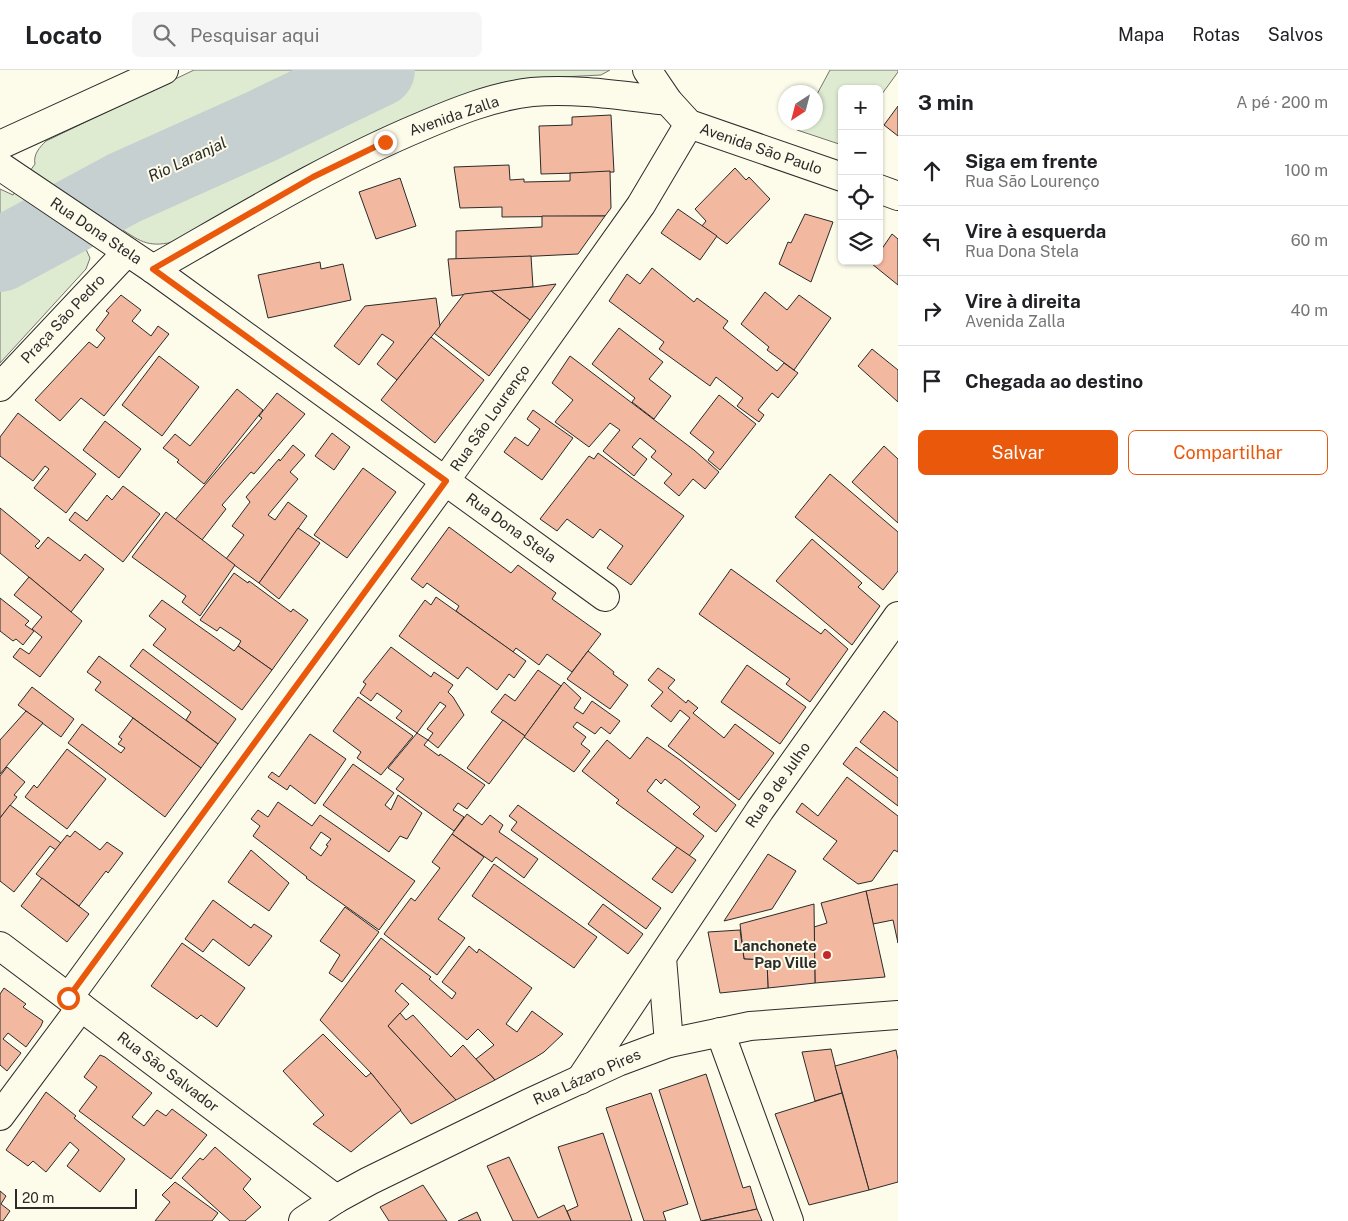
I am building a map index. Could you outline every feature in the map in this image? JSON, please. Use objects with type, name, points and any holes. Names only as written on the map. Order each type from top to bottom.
[{"type":"street","points":[[0,145],[164,70]]},
{"type":"street","name":"Avenida São Paulo","points":[[647,70],[668,101],[689,124],[839,175]]},
{"type":"street","name":"Avenida Zalla","points":[[153,269],[313,177],[385,142],[446,116],[531,92],[569,91],[668,101]]},
{"type":"street","name":"Rua São Lourenço","points":[[0,1116],[75,1002],[641,205],[689,124]]},
{"type":"street","name":"Rua Dona Stela","points":[[11,173],[153,269],[604,597]]},
{"type":"street","points":[[883,191],[898,196]]},
{"type":"street","name":"Praça São Pedro","points":[[0,387],[127,252]]},
{"type":"street","name":"Rua 9 de Julho","points":[[580,1080],[760,810],[898,616]]},
{"type":"street","name":"Rua São Salvador","points":[[0,946],[336,1199]]},
{"type":"street","points":[[662,958],[669,1043]]},
{"type":"street","name":"Rua Lázaro Pires","points":[[302,1221],[336,1199],[387,1172],[618,1062],[669,1043],[750,1026],[898,1015]]},
{"type":"street","points":[[720,1032],[788,1221]]},
{"type":"green space","points":[[194,70],[610,70],[601,75],[523,79],[501,83],[458,99],[177,241],[160,244],[147,243],[120,228],[85,247],[90,258],[86,269],[0,363],[0,189],[13,195],[35,164],[36,154],[46,141]]},
{"type":"green space","points":[[830,70],[898,70],[883,93],[883,85],[838,85],[838,144],[797,130],[823,130],[822,85]]},
{"type":"building","points":[[898,106],[898,136],[884,125]]},
{"type":"building","points":[[611,115],[614,172],[541,174],[539,126],[572,125],[572,117]]},
{"type":"building","points":[[509,165],[510,180],[524,179],[524,182],[570,181],[570,173],[610,171],[611,208],[605,216],[502,217],[502,207],[460,208],[454,167]]},
{"type":"building","points":[[735,168],[746,180],[749,177],[770,199],[727,244],[702,226],[706,221],[695,209]]},
{"type":"building","points":[[400,178],[416,226],[376,239],[359,192]]},
{"type":"building","points":[[678,209],[717,236],[700,260],[661,233]]},
{"type":"building","points":[[805,214],[833,222],[811,282],[779,264],[788,242],[791,243]]},
{"type":"building","points":[[542,216],[605,216],[578,254],[456,260],[456,231],[542,227]]},
{"type":"building","points":[[892,234],[898,239],[898,285],[873,265],[883,265],[883,247]]},
{"type":"building","points":[[531,256],[533,287],[452,296],[448,259]]},
{"type":"building","points":[[320,262],[321,269],[343,264],[351,300],[268,318],[258,275]]},
{"type":"building","points":[[652,268],[694,302],[697,298],[728,321],[723,328],[777,371],[784,363],[798,373],[778,398],[772,393],[758,410],[764,415],[759,422],[737,406],[743,398],[716,377],[710,386],[659,349],[664,342],[609,301],[627,274],[640,284]]},
{"type":"building","points":[[556,284],[530,320],[491,291],[533,287]]},
{"type":"building","points":[[491,291],[530,320],[489,376],[434,333],[464,294]]},
{"type":"building","points":[[765,292],[787,310],[799,295],[831,318],[794,370],[767,350],[769,347],[741,324]]},
{"type":"building","points":[[121,295],[141,310],[132,321],[151,336],[158,326],[169,334],[104,416],[81,398],[60,421],[35,400],[89,342],[97,348],[105,338],[96,330],[109,313],[106,311]]},
{"type":"building","points":[[436,298],[440,326],[397,380],[377,364],[394,342],[382,334],[359,365],[334,346],[365,306]]},
{"type":"building","points":[[619,328],[663,362],[649,379],[671,396],[654,419],[632,402],[635,398],[592,364]]},
{"type":"building","points":[[431,337],[484,380],[435,443],[381,400]]},
{"type":"building","points":[[872,349],[898,370],[898,402],[858,366]]},
{"type":"building","points":[[159,356],[199,387],[162,436],[122,405]]},
{"type":"building","points":[[570,356],[694,450],[719,472],[705,489],[693,479],[679,496],[664,483],[672,474],[651,457],[656,451],[640,438],[632,447],[647,459],[634,476],[603,451],[620,430],[610,423],[589,447],[555,422],[573,400],[552,383]]},
{"type":"building","points":[[237,389],[263,410],[204,484],[177,462],[179,460],[163,448],[175,434],[190,446]]},
{"type":"building","points":[[277,393],[305,414],[254,474],[251,472],[222,505],[226,509],[202,540],[175,520],[262,418],[259,416]]},
{"type":"building","points":[[719,395],[756,424],[720,470],[708,460],[714,452],[690,433]]},
{"type":"building","points":[[533,410],[573,438],[542,480],[504,452],[515,437],[528,446],[540,429],[527,419]]},
{"type":"building","points":[[18,413],[96,474],[66,513],[34,488],[49,469],[45,466],[33,481],[0,456],[0,437]]},
{"type":"building","points":[[105,421],[141,449],[119,478],[83,450]]},
{"type":"building","points":[[332,433],[350,447],[334,470],[315,456]]},
{"type":"building","points":[[293,445],[305,455],[290,472],[298,479],[268,515],[275,520],[288,502],[307,516],[259,583],[226,559],[244,535],[232,526],[250,502],[246,497]]},
{"type":"building","points":[[884,446],[898,459],[898,523],[852,482]]},
{"type":"building","points":[[598,453],[684,516],[631,585],[607,568],[623,546],[600,529],[593,538],[567,519],[557,531],[540,519],[589,456],[594,459]]},
{"type":"building","points":[[363,468],[396,492],[347,558],[314,535]]},
{"type":"building","points":[[830,474],[898,532],[898,571],[883,590],[795,517]]},
{"type":"building","points":[[123,486],[160,514],[123,562],[69,520],[75,512],[87,521],[107,495],[112,500]]},
{"type":"building","points":[[0,508],[40,541],[35,546],[38,549],[48,537],[80,561],[85,554],[104,569],[71,612],[0,553]]},
{"type":"building","points":[[166,512],[235,565],[200,616],[182,602],[186,596],[132,557]]},
{"type":"building","points":[[449,527],[511,573],[518,565],[556,593],[552,599],[601,634],[572,672],[547,654],[539,665],[516,648],[513,652],[456,611],[459,606],[427,583],[423,588],[411,579]]},
{"type":"building","points":[[298,528],[320,543],[279,599],[259,583]]},
{"type":"building","points":[[812,539],[862,583],[858,587],[880,606],[852,645],[776,581]]},
{"type":"building","points":[[731,569],[821,634],[825,629],[848,649],[810,702],[786,684],[790,679],[699,614]]},
{"type":"building","points":[[234,573],[248,583],[249,581],[291,612],[293,609],[308,620],[272,670],[238,646],[241,641],[220,627],[217,631],[200,620]]},
{"type":"building","points":[[29,577],[82,621],[40,677],[13,657],[20,648],[29,654],[42,637],[32,629],[42,617],[14,595]]},
{"type":"building","points":[[436,597],[526,661],[514,678],[509,674],[497,690],[467,667],[458,679],[399,636],[425,600],[431,605]]},
{"type":"building","points":[[0,598],[29,621],[25,625],[34,631],[23,645],[16,639],[13,641],[0,631]]},
{"type":"building","points":[[162,600],[234,651],[238,646],[272,670],[242,710],[153,645],[166,629],[149,616]]},
{"type":"building","points":[[391,647],[431,677],[434,672],[453,685],[448,692],[464,715],[438,748],[428,740],[433,733],[427,729],[446,706],[440,702],[417,733],[396,718],[402,711],[377,693],[371,701],[360,693],[366,684],[363,682]]},
{"type":"building","points":[[143,649],[236,719],[218,744],[186,720],[191,712],[130,666]]},
{"type":"building","points":[[588,651],[628,685],[610,709],[567,679]]},
{"type":"building","points":[[99,656],[218,744],[201,768],[95,690],[101,682],[87,672]]},
{"type":"building","points":[[747,665],[806,707],[780,744],[721,702]]},
{"type":"building","points":[[658,668],[675,680],[668,688],[686,703],[688,700],[698,708],[693,713],[724,738],[735,724],[774,753],[739,800],[668,746],[690,718],[680,710],[671,722],[651,706],[663,692],[648,680]]},
{"type":"building","points":[[538,670],[561,686],[525,736],[491,712],[505,694],[515,701]]},
{"type":"building","points":[[564,682],[581,698],[574,708],[583,714],[592,701],[620,721],[610,734],[601,727],[595,734],[577,722],[573,727],[586,737],[581,744],[590,751],[574,772],[524,737]]},
{"type":"building","points":[[32,687],[74,719],[61,737],[18,705]]},
{"type":"building","points":[[358,697],[413,736],[381,775],[357,758],[361,752],[333,731]]},
{"type":"building","points":[[26,711],[43,723],[0,774],[0,740]]},
{"type":"building","points":[[884,711],[898,722],[898,771],[860,742]]},
{"type":"building","points":[[133,718],[201,768],[165,817],[68,743],[82,724],[121,753],[125,748],[118,744],[122,739],[119,737]]},
{"type":"building","points":[[503,720],[525,736],[489,784],[467,768]]},
{"type":"building","points":[[417,733],[428,740],[424,745],[485,785],[467,809],[458,803],[453,810],[464,817],[454,831],[396,789],[404,779],[388,768]]},
{"type":"building","points":[[310,734],[346,759],[315,804],[290,785],[287,790],[268,777],[272,772],[279,777]]},
{"type":"building","points":[[647,737],[680,760],[736,805],[716,832],[693,814],[700,807],[665,779],[661,784],[656,779],[647,791],[704,836],[689,856],[616,803],[619,800],[582,771],[607,740],[630,759]]},
{"type":"building","points":[[856,747],[898,778],[898,806],[843,764]]},
{"type":"building","points":[[67,749],[106,779],[67,829],[25,797],[34,785],[37,788]]},
{"type":"building","points":[[353,764],[394,793],[385,805],[391,810],[398,795],[422,813],[407,839],[400,836],[389,852],[323,805]]},
{"type":"building","points":[[7,767],[25,782],[14,795],[17,797],[0,818],[0,776]]},
{"type":"building","points":[[847,777],[898,816],[898,852],[894,850],[872,881],[858,884],[823,859],[837,841],[796,812],[802,803],[818,816]]},
{"type":"building","points":[[278,802],[312,826],[320,815],[415,881],[379,930],[306,878],[253,836],[260,826],[251,819],[258,810],[268,817]],"holes":[[[321,832],[331,839],[321,856],[310,848]]]},
{"type":"building","points":[[10,805],[61,843],[56,850],[50,846],[14,892],[0,881],[0,818]]},
{"type":"building","points":[[518,805],[661,908],[646,929],[511,830],[517,822],[509,816]]},
{"type":"building","points":[[467,814],[482,825],[490,815],[503,825],[499,832],[538,859],[524,878],[496,857],[492,862],[452,834]]},
{"type":"building","points":[[75,831],[100,850],[107,842],[123,853],[108,873],[106,871],[79,906],[36,874],[67,835],[70,837]]},
{"type":"building","points":[[452,834],[484,857],[438,919],[465,938],[437,975],[384,934],[411,898],[415,901],[440,868],[432,862]]},
{"type":"building","points":[[677,847],[696,860],[672,893],[652,879]]},
{"type":"building","points":[[251,850],[289,883],[269,911],[228,882]]},
{"type":"building","points":[[768,854],[796,871],[772,909],[724,921]]},
{"type":"building","points":[[494,864],[597,937],[574,968],[472,896]]},
{"type":"building","points":[[42,878],[89,914],[67,942],[21,906]]},
{"type":"building","points":[[898,884],[898,943],[893,920],[873,924],[866,891]]},
{"type":"building","points":[[866,891],[885,977],[815,983],[814,927],[827,923],[821,903]]},
{"type":"building","points":[[213,900],[251,928],[254,924],[272,936],[249,966],[213,939],[203,952],[185,939]]},
{"type":"building","points":[[603,904],[643,934],[628,954],[588,924]]},
{"type":"building","points":[[814,904],[815,983],[768,988],[767,960],[744,959],[740,924]]},
{"type":"building","points":[[345,907],[379,932],[342,982],[329,973],[340,955],[320,941]]},
{"type":"building","points":[[740,930],[744,959],[767,960],[768,988],[720,993],[708,932]]},
{"type":"building","points":[[381,938],[431,977],[429,979],[452,999],[456,993],[442,982],[469,946],[477,953],[479,949],[532,988],[506,1024],[517,1032],[532,1011],[563,1034],[544,1052],[495,1080],[476,1059],[494,1045],[478,1029],[467,1040],[402,983],[395,991],[409,1004],[388,1026],[456,1100],[411,1124],[371,1073],[320,1020]]},
{"type":"building","points":[[182,943],[245,988],[217,1027],[201,1015],[197,1019],[151,986]]},
{"type":"building","points":[[4,988],[26,1004],[23,1007],[43,1021],[26,1047],[8,1033],[3,1039],[21,1053],[7,1071],[0,1065],[0,994]]},
{"type":"building","points":[[400,1013],[406,1020],[413,1015],[451,1057],[463,1045],[495,1080],[456,1100],[388,1026]]},
{"type":"building","points":[[323,1034],[366,1077],[371,1073],[401,1110],[351,1152],[313,1124],[324,1115],[283,1071]]},
{"type":"building","points":[[831,1049],[842,1093],[815,1101],[802,1052]]},
{"type":"building","points":[[896,1050],[898,1060],[898,1182],[869,1190],[835,1066]]},
{"type":"building","points":[[100,1055],[152,1093],[132,1117],[144,1126],[157,1110],[166,1116],[172,1109],[207,1135],[171,1179],[79,1111],[97,1087],[84,1077]]},
{"type":"building","points":[[706,1074],[743,1188],[750,1186],[757,1209],[701,1221],[659,1090]]},
{"type":"building","points":[[46,1092],[76,1116],[74,1118],[125,1159],[100,1192],[67,1166],[79,1150],[70,1142],[46,1172],[33,1161],[28,1166],[6,1150]]},
{"type":"building","points":[[651,1093],[688,1204],[663,1212],[666,1221],[644,1221],[606,1108]]},
{"type":"building","points":[[842,1093],[869,1190],[809,1205],[775,1114]]},
{"type":"building","points":[[603,1133],[632,1221],[571,1221],[567,1211],[578,1206],[558,1147]]},
{"type":"building","points":[[215,1147],[251,1179],[243,1189],[261,1207],[245,1221],[230,1221],[182,1178],[200,1158],[203,1160]]},
{"type":"building","points":[[509,1157],[538,1218],[564,1205],[571,1221],[513,1221],[487,1166]]},
{"type":"building","points":[[175,1182],[218,1213],[212,1221],[155,1221],[170,1202],[162,1195]]},
{"type":"building","points":[[423,1185],[447,1221],[389,1221],[380,1207]]},
{"type":"building","points":[[0,1191],[6,1196],[1,1204],[10,1211],[3,1221],[0,1221]]},
{"type":"building","points":[[757,1209],[762,1221],[702,1221]]},
{"type":"building","points":[[477,1212],[481,1221],[458,1221]]},
{"type":"waterway","name":"Rio Laranjal","points":[[0,255],[124,188],[262,126],[378,70]]},
{"type":"place","name":"Lanchonete Pap Ville","points":[[827,955]]},
{"type":"route","points":[[68,998],[446,481],[153,269],[313,177],[385,142]]}]
